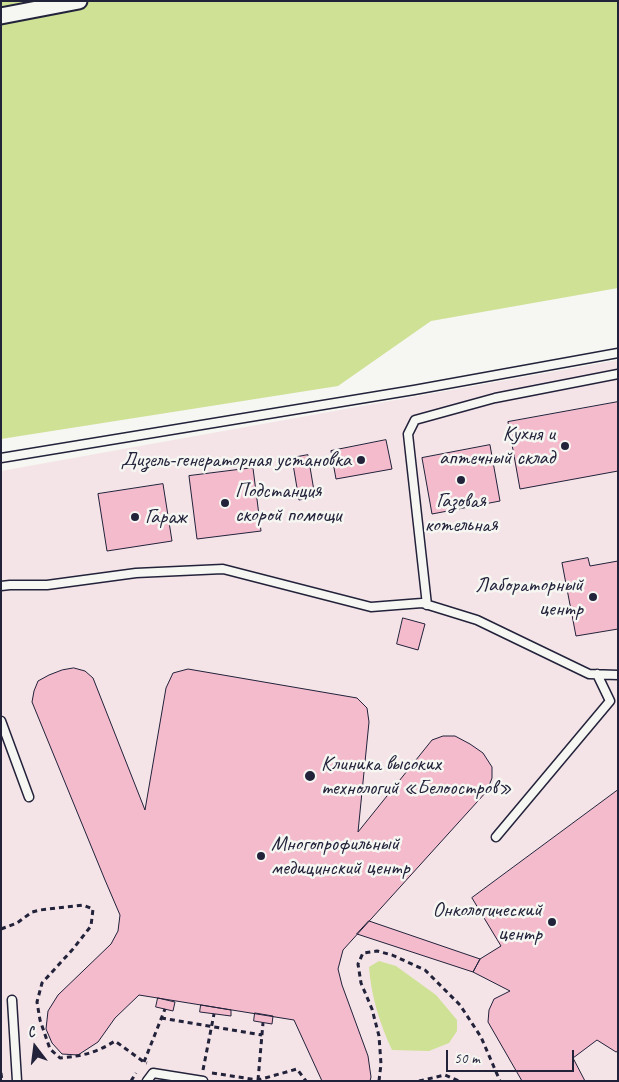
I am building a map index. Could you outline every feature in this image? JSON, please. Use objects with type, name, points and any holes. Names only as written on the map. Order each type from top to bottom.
[{"type":"street","points":[[1,16],[79,1]]},
{"type":"lane","points":[[1,458],[414,390],[618,353]]},
{"type":"lane","points":[[427,605],[408,434],[415,420],[495,398],[618,374]]},
{"type":"lane","points":[[1,586],[47,585],[136,573],[222,569],[371,607],[422,603],[477,620],[589,674],[618,675]]},
{"type":"lane","points":[[496,837],[610,701],[597,674]]},
{"type":"lane","points":[[1,721],[29,797]]},
{"type":"lane","points":[[12,1000],[17,1081]]},
{"type":"lane","points":[[147,1081],[153,1072],[203,1081]]},
{"type":"path","points":[[1,929],[18,923],[32,912],[40,910],[83,905],[92,909],[91,926],[42,983],[37,1002],[40,1020],[50,1049],[60,1058],[83,1056],[104,1048],[115,1041]]},
{"type":"path","points":[[379,1081],[379,1036],[372,1009],[361,983],[358,964],[363,953],[377,951],[392,955],[425,970],[460,1005],[481,1037],[500,1081]]},
{"type":"path","points":[[144,1062],[165,1009]]},
{"type":"path","points":[[203,1071],[214,1014]]},
{"type":"path","points":[[161,1018],[262,1035]]},
{"type":"path","points":[[258,1081],[263,1023]]},
{"type":"path","points":[[297,1069],[306,1081]]},
{"type":"path","points":[[1,1073],[2,1081]]},
{"type":"path","points":[[419,1081],[445,1074],[459,1081]]},
{"type":"shaded area","name":"Клиника высоких технологий «Белоостров»","points":[[618,360],[618,1081],[1,1081],[1,471]]},
{"type":"green space","points":[[1,1],[618,1],[618,288],[431,321],[338,386],[1,439]]},
{"type":"green space","points":[[379,961],[396,966],[436,995],[457,1020],[457,1031],[449,1043],[429,1051],[392,1050],[377,1010],[370,978],[369,967]]},
{"type":"building","name":"Кухня и аптечный склад","points":[[618,402],[618,471],[520,489],[508,422]]},
{"type":"building","name":"Дизель-генераторная установка","points":[[386,440],[392,469],[336,479],[331,451]]},
{"type":"building","name":"Газовая котельная","points":[[490,445],[500,501],[432,514],[422,458]]},
{"type":"building","points":[[308,455],[315,497],[299,500],[292,458]]},
{"type":"building","name":"Подстанция скорой помощи","points":[[253,468],[261,531],[197,539],[189,476]]},
{"type":"building","name":"Гараж","points":[[163,484],[172,541],[107,551],[98,494]]},
{"type":"building","name":"Лабораторный центр","points":[[588,558],[590,566],[618,561],[618,629],[576,636],[562,563]]},
{"type":"building","points":[[403,618],[425,624],[418,650],[397,644]]},
{"type":"building","name":"Многопрофильный медицинский центр","points":[[74,668],[85,671],[93,678],[145,810],[166,688],[173,673],[188,669],[357,698],[367,708],[369,722],[358,832],[432,740],[443,736],[455,736],[483,753],[492,767],[492,778],[487,791],[343,950],[338,969],[368,1056],[370,1081],[322,1081],[294,1020],[139,995],[115,1018],[98,1042],[78,1055],[62,1054],[52,1043],[46,1029],[48,1011],[58,995],[111,944],[118,931],[120,915],[32,702],[38,681],[62,670]]},
{"type":"building","name":"Онкологический центр","points":[[618,790],[618,1051],[616,1052],[597,1040],[573,1058],[585,1081],[522,1081],[488,1022],[489,1010],[494,999],[510,991],[473,972],[480,959],[501,946],[472,898]]},
{"type":"building","points":[[369,921],[480,959],[473,972],[357,934]]},
{"type":"building","points":[[158,998],[175,1002],[173,1011],[156,1007]]},
{"type":"building","points":[[201,1005],[231,1010],[231,1016],[200,1012]]},
{"type":"building","points":[[255,1013],[273,1016],[272,1024],[254,1021]]},
{"type":"place","name":"Кухня и аптечный склад","points":[[565,446]]},
{"type":"place","name":"Дизель-генераторная установка","points":[[361,460]]},
{"type":"place","name":"Газовая котельная","points":[[461,480]]},
{"type":"place","name":"Подстанция скорой помощи","points":[[225,503]]},
{"type":"place","name":"Гараж","points":[[135,517]]},
{"type":"place","name":"Лабораторный центр","points":[[593,597]]},
{"type":"place","name":"Клиника высоких технологий «Белоостров»","points":[[310,776]]},
{"type":"place","name":"Многопрофильный медицинский центр","points":[[261,856]]},
{"type":"place","name":"Онкологический центр","points":[[552,922]]}]
